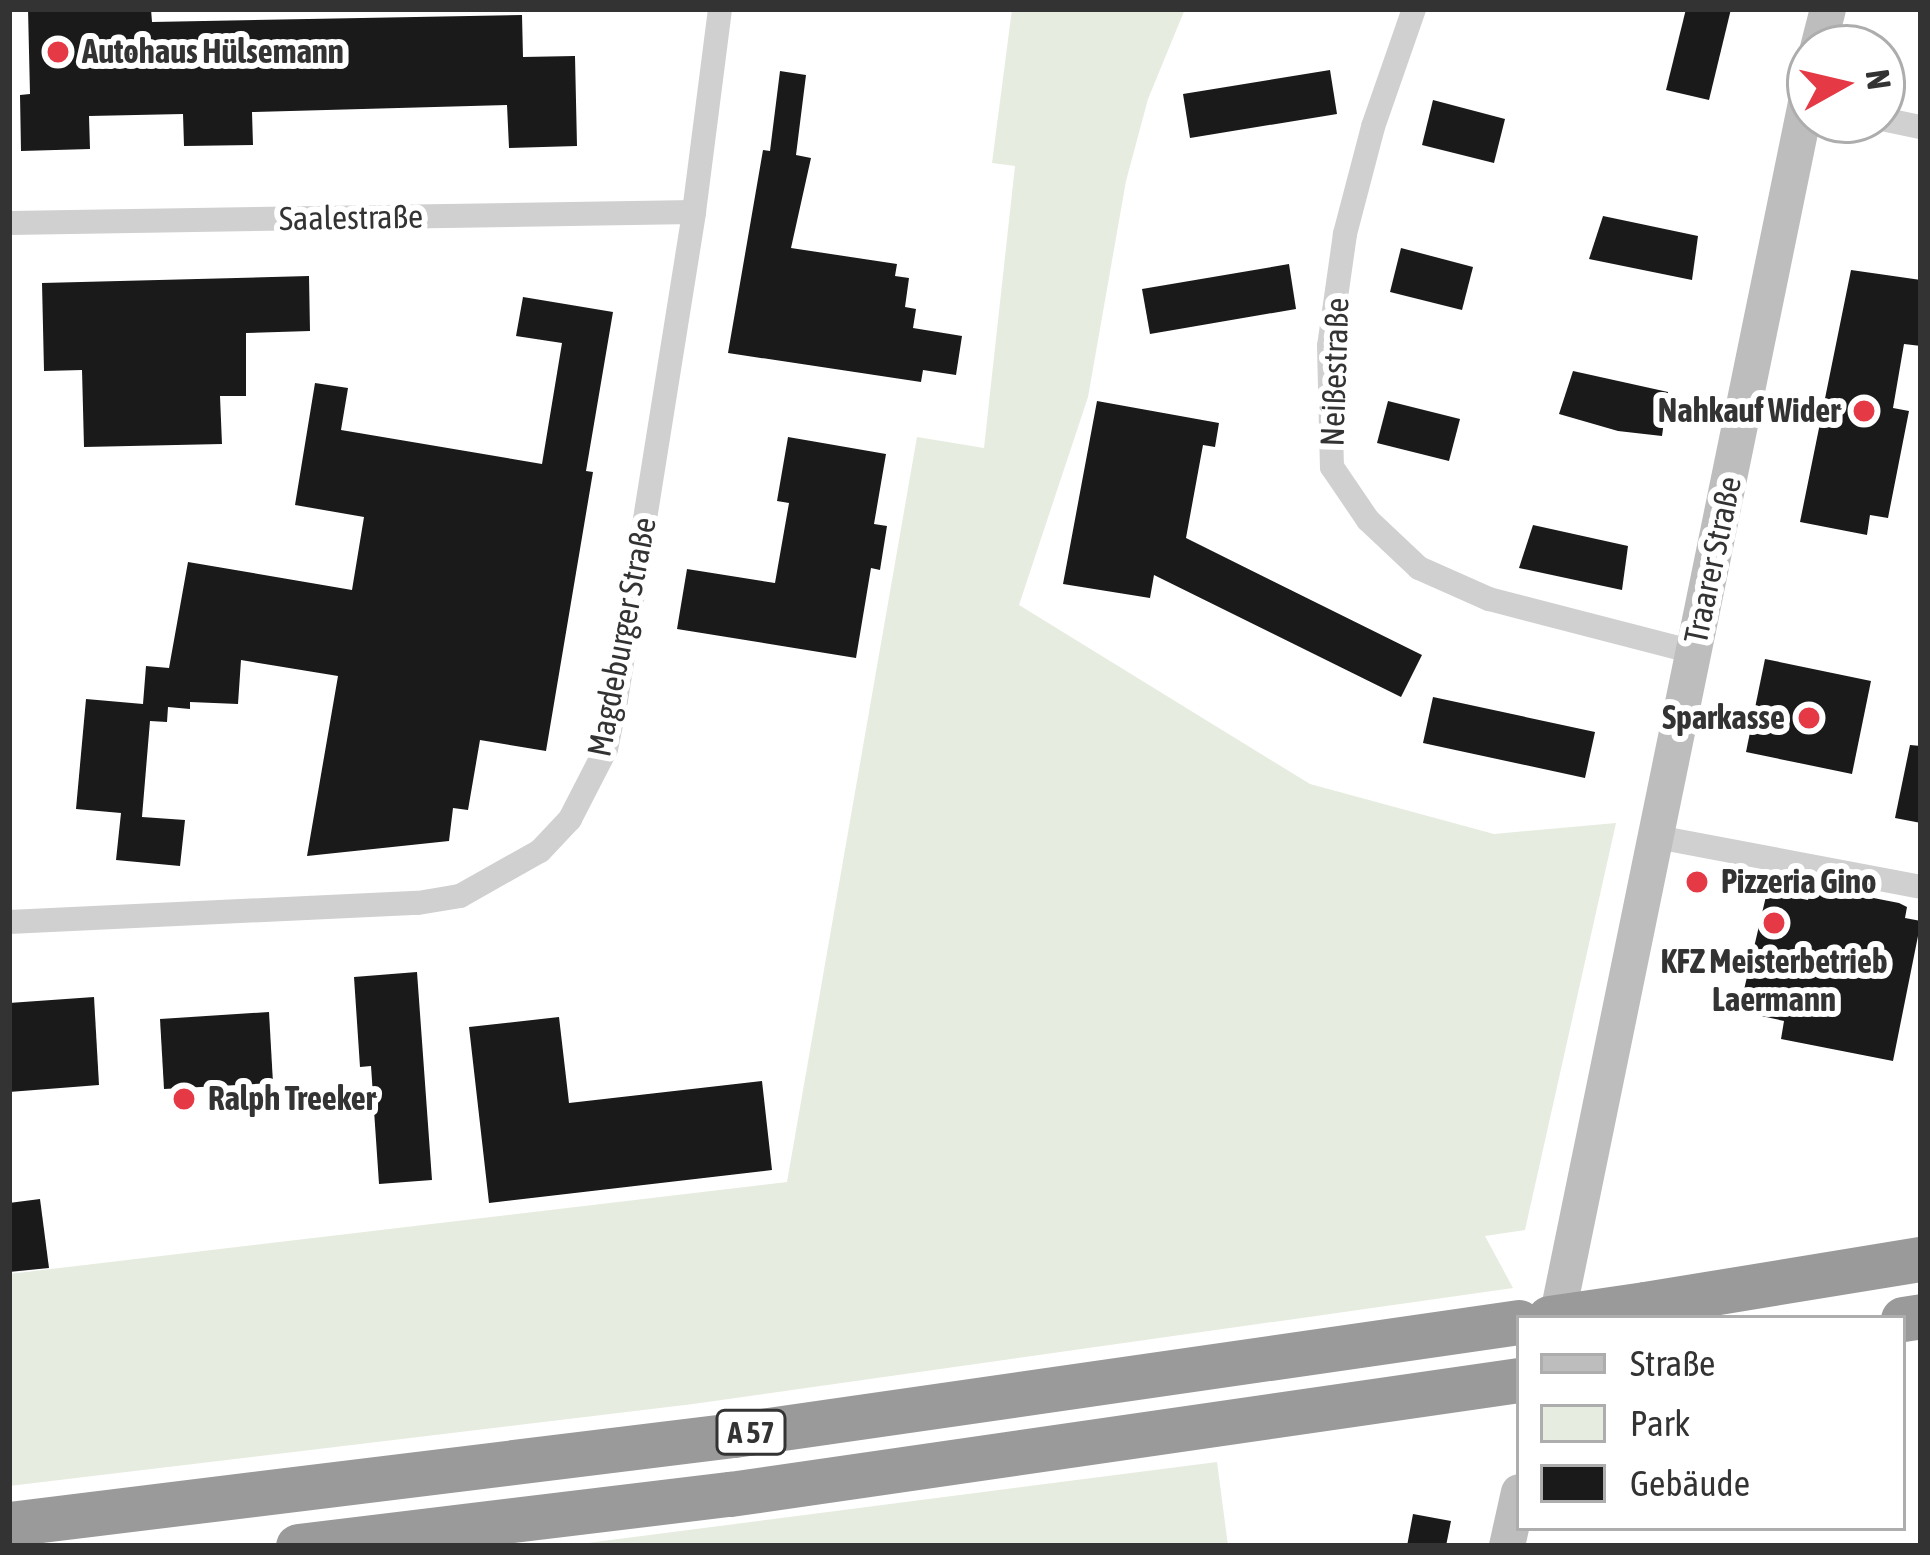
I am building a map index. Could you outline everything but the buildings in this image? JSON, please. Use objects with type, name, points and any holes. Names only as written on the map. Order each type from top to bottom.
[{"type":"highway","points":[[1573,1315],[1921,1259]]},
{"type":"highway","name":"A 57","points":[[9,1524],[734,1435],[1505,1324]]},
{"type":"highway","name":"A 57","points":[[298,1546],[730,1495],[1502,1383]]},
{"type":"street","name":"Magdeburger Straße","points":[[9,922],[418,903],[460,896],[540,851],[570,819],[606,749],[694,212],[720,9]]},
{"type":"street","name":"Neißestraße","points":[[1414,9],[1372,127],[1345,234],[1329,346],[1333,467],[1368,520],[1419,568],[1489,599],[1694,652]]},
{"type":"street","name":"Traarer Straße","points":[[1554,1315],[1798,144]]},
{"type":"street","name":"Saalestraße","points":[[9,224],[694,212]]},
{"type":"street","points":[[1657,837],[1921,887]]},
{"type":"street","points":[[1507,1546],[1516,1506]]},
{"type":"green space","points":[[1012,9],[1185,9],[1148,99],[1126,181],[1088,397],[1019,605],[1310,784],[1494,834],[1616,823],[1525,1230],[1485,1236],[1513,1288],[693,1404],[9,1486],[9,1274],[787,1182],[917,437],[984,448],[1015,166],[992,163]]},
{"type":"green space","points":[[1217,1462],[1228,1546],[564,1546]]},
{"type":"place","name":"Autohaus Hülsemann","points":[[58,52]]},
{"type":"place","name":"Nahkauf Wider","points":[[1864,411]]},
{"type":"place","name":"Sparkasse","points":[[1809,718]]},
{"type":"place","name":"Pizzeria Gino","points":[[1697,882]]},
{"type":"place","name":"KFZ Meisterbetrieb Laermann","points":[[1774,923]]},
{"type":"place","name":"Ralph Treeker","points":[[184,1099]]}]
